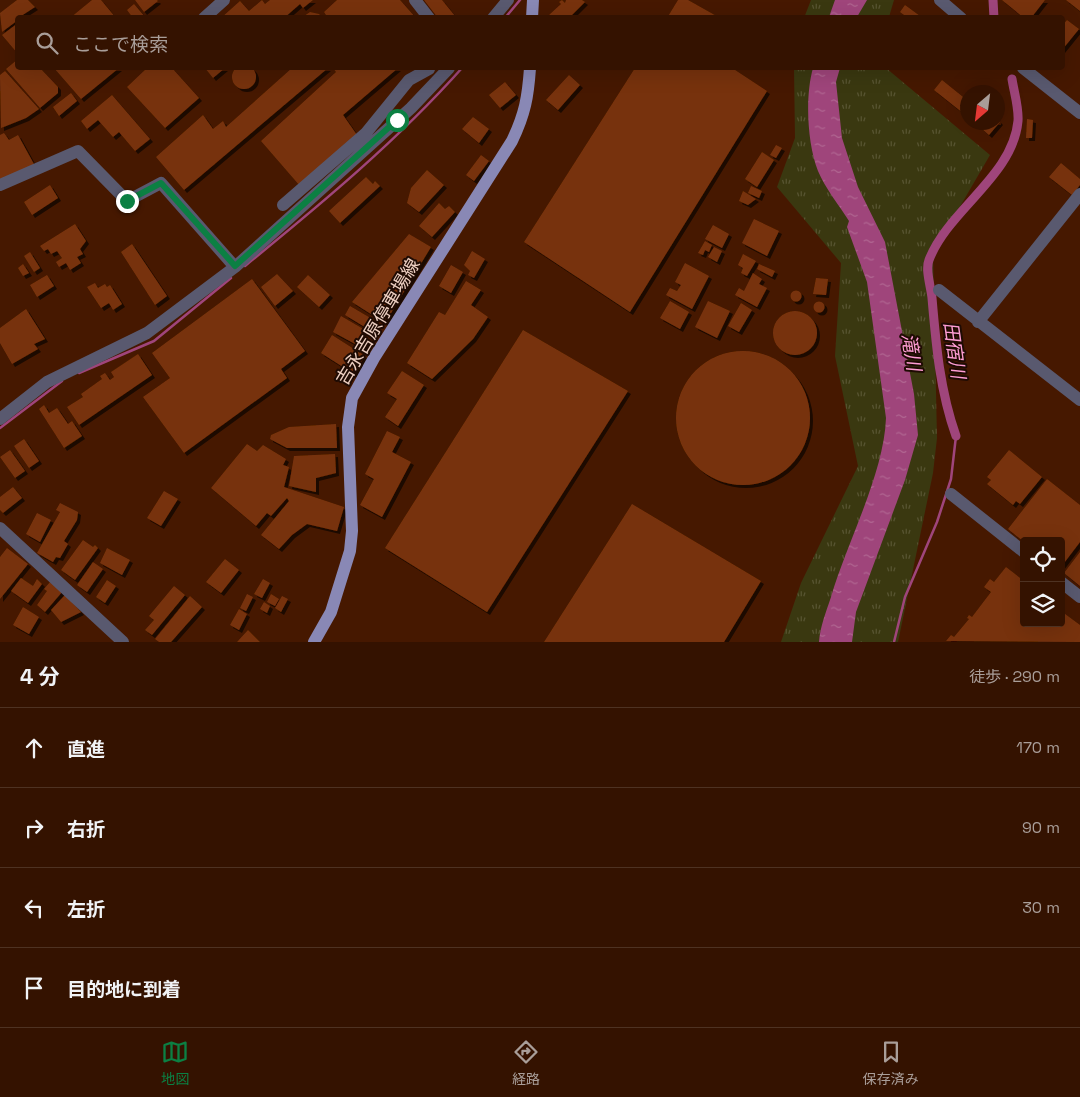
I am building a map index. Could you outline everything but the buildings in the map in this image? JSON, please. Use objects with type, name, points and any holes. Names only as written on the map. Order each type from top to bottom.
[{"type":"main road","points":[[532,15],[533,0]]},
{"type":"main road","name":"吉永吉原停車場線","points":[[314,642],[331,612],[350,551],[352,531],[348,428],[352,398],[374,358],[512,141],[528,100],[530,70]]},
{"type":"street","points":[[207,15],[224,0]]},
{"type":"street","points":[[415,0],[427,15]]},
{"type":"street","points":[[496,15],[508,0]]},
{"type":"street","points":[[940,0],[958,15]]},
{"type":"street","points":[[283,205],[366,133],[409,80],[426,70]]},
{"type":"street","points":[[1026,70],[1080,113]]},
{"type":"street","points":[[0,419],[48,382],[147,333],[235,266],[411,108],[445,71]]},
{"type":"street","points":[[0,185],[78,150],[127,201],[161,183],[235,266]]},
{"type":"street","points":[[978,322],[1080,194]]},
{"type":"street","points":[[939,290],[1080,400]]},
{"type":"street","points":[[952,494],[1020,549]]},
{"type":"street","points":[[0,528],[123,642]]},
{"type":"street","points":[[1065,585],[1080,597]]},
{"type":"green space","points":[[811,0],[894,0],[890,15],[805,15]]},
{"type":"green space","points":[[794,70],[888,70],[990,155],[933,253],[937,438],[933,473],[898,642],[781,642],[801,583],[858,466],[835,356],[841,263],[777,187],[795,138]]},
{"type":"water","points":[[835,0],[867,0],[858,15],[830,15]]},
{"type":"water","points":[[812,70],[839,70],[836,82],[842,138],[858,187],[885,242],[914,394],[918,435],[905,480],[856,612],[852,642],[819,642],[838,576],[879,462],[886,418],[867,282],[847,227],[849,221],[821,177],[811,147],[808,120],[810,79]]},
{"type":"waterway","points":[[508,15],[520,0]]},
{"type":"waterway","name":"田宿川","points":[[993,0],[994,15]]},
{"type":"waterway","points":[[245,266],[385,146],[460,70]]},
{"type":"waterway","name":"田宿川","points":[[956,436],[946,402],[940,368],[928,264],[938,242],[950,225],[993,176],[1005,159],[1014,141],[1018,116],[1012,79]]},
{"type":"waterway","points":[[79,373],[154,341],[231,278]]},
{"type":"waterway","points":[[0,428],[62,381]]},
{"type":"waterway","name":"田宿川","points":[[894,642],[905,597],[937,522],[951,479],[956,436]]},
{"type":"route","points":[[127,201],[161,183],[235,266],[397,120]]},
{"type":"water label","name":"滝川","points":[[912,352]]}]
